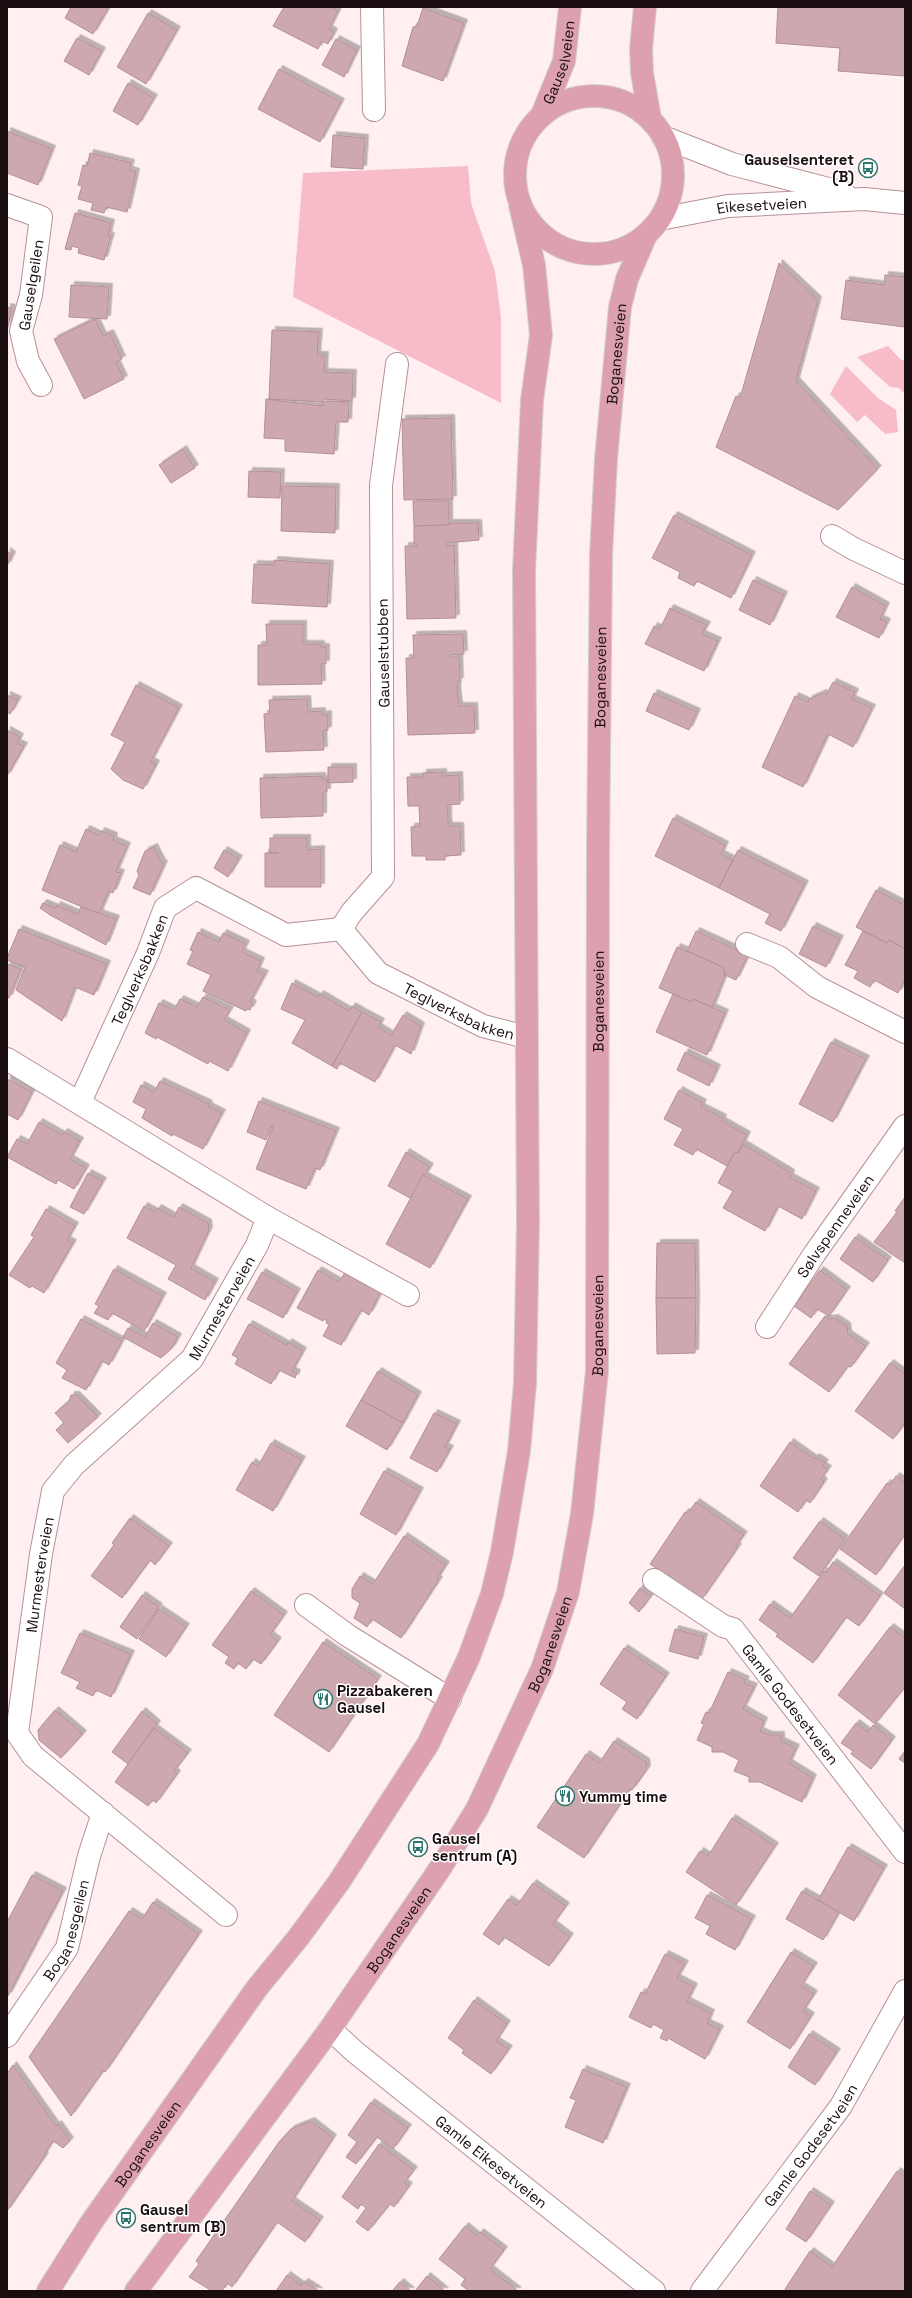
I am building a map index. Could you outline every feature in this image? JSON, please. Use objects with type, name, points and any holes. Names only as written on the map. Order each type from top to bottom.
[{"type":"main road","name":"Gauselveien","points":[[542,115],[564,61],[570,7]]},
{"type":"main road","points":[[645,7],[641,49],[642,73],[650,119]]},
{"type":"main road","points":[[542,115],[560,103],[580,97],[601,96],[627,103],[650,119]]},
{"type":"main road","name":"Boganesveien","points":[[48,2291],[91,2223],[235,2020],[339,1882],[428,1744],[469,1657],[492,1594],[511,1507],[519,1451],[525,1383],[528,1222],[524,571],[532,400],[541,335],[534,264],[514,181],[516,156],[526,134],[542,115]]},
{"type":"main road","name":"Boganesveien","points":[[136,2291],[330,2030],[416,1904],[477,1809],[542,1669],[568,1592],[582,1514],[597,1371],[598,853],[601,555],[605,467],[620,307],[627,279],[653,227],[669,200],[673,179],[671,158],[663,137],[650,119]]},
{"type":"main road","points":[[520,205],[535,229],[558,246],[586,254],[607,254],[628,247],[653,227]]},
{"type":"street","points":[[372,7],[374,110]]},
{"type":"street","name":"Eikesetveien","points":[[663,137],[732,164],[864,199]]},
{"type":"street","name":"Eikesetveien","points":[[653,227],[728,206],[864,199],[905,203]]},
{"type":"street","name":"Gauselgeilen","points":[[7,205],[41,216],[31,295],[21,330],[28,361],[41,385]]},
{"type":"street","name":"Gauselstubben","points":[[341,929],[352,912],[383,877],[381,485],[397,364]]},
{"type":"street","points":[[832,536],[905,573]]},
{"type":"street","name":"Teglverksbakken","points":[[80,1102],[148,953],[165,908],[196,888],[286,935],[341,929],[378,973],[483,1026],[526,1037]]},
{"type":"street","points":[[747,944],[778,957],[817,987],[905,1032]]},
{"type":"street","points":[[7,1059],[80,1102],[268,1218],[408,1295]]},
{"type":"street","name":"Sølvspenneveien","points":[[767,1327],[815,1252],[905,1126]]},
{"type":"street","name":"Murmesterveien","points":[[226,1915],[33,1756],[17,1733],[41,1554],[53,1491],[74,1465],[192,1359],[257,1245],[268,1218]]},
{"type":"street","name":"Gamle Godesetveien","points":[[654,1580],[722,1626],[733,1629],[905,1852]]},
{"type":"street","points":[[306,1605],[347,1635],[450,1699]]},
{"type":"street","name":"Boganesgeilen","points":[[7,2036],[67,1948],[89,1856],[103,1813]]},
{"type":"street","name":"Gamle Godesetveien","points":[[702,2291],[841,2106],[905,1991]]},
{"type":"street","name":"Gamle Eikesetveien","points":[[330,2030],[355,2052],[654,2291]]},
{"type":"shaded area","points":[[468,166],[471,203],[495,271],[501,318],[501,403],[293,297],[303,173]]},
{"type":"shaded area","points":[[888,346],[900,359],[905,361],[905,394],[899,388],[890,387],[857,357]]},
{"type":"shaded area","points":[[846,366],[878,398],[896,410],[898,432],[885,434],[865,415],[857,422],[830,394]]},
{"type":"building","points":[[71,7],[109,7],[93,34],[65,18]]},
{"type":"building","points":[[284,7],[331,7],[338,11],[329,29],[334,32],[328,44],[322,41],[318,49],[273,26]]},
{"type":"building","points":[[778,7],[905,7],[905,76],[838,71],[840,48],[776,43]]},
{"type":"building","points":[[423,8],[464,23],[443,81],[402,66],[413,27],[417,26]]},
{"type":"building","points":[[148,13],[177,30],[146,84],[117,67]]},
{"type":"building","points":[[77,38],[102,51],[89,75],[64,61]]},
{"type":"building","points":[[336,39],[357,50],[344,77],[322,65]]},
{"type":"building","points":[[279,69],[341,102],[320,142],[258,109]]},
{"type":"building","points":[[128,83],[154,98],[138,125],[113,111]]},
{"type":"building","points":[[7,131],[52,149],[38,185],[7,173]]},
{"type":"building","points":[[333,135],[365,138],[363,169],[331,167]]},
{"type":"building","points":[[90,153],[131,163],[129,170],[136,172],[127,212],[106,207],[104,213],[91,210],[93,203],[78,199],[82,186],[78,185],[83,165],[87,166]]},
{"type":"building","points":[[75,213],[111,223],[108,236],[111,236],[104,260],[78,253],[79,248],[72,246],[71,250],[65,249]]},
{"type":"building","points":[[779,263],[818,300],[796,381],[878,469],[838,510],[716,447],[736,396],[740,398]]},
{"type":"building","points":[[885,275],[905,277],[905,327],[841,319],[846,280],[884,285]]},
{"type":"building","points":[[71,285],[109,287],[107,319],[69,317]]},
{"type":"building","points":[[7,307],[12,308],[7,331]]},
{"type":"building","points":[[95,319],[103,336],[110,333],[122,359],[116,362],[124,379],[84,399],[54,339]]},
{"type":"building","points":[[272,330],[319,332],[317,355],[325,355],[324,372],[353,373],[352,401],[323,399],[322,402],[269,399]]},
{"type":"building","points":[[266,399],[323,406],[323,401],[349,402],[348,422],[336,422],[334,454],[285,451],[285,439],[264,438]]},
{"type":"building","points":[[451,418],[453,499],[404,500],[402,419]]},
{"type":"building","points":[[183,449],[195,468],[171,483],[159,465]]},
{"type":"building","points":[[249,471],[281,472],[280,498],[248,497]]},
{"type":"building","points":[[282,486],[336,487],[335,533],[281,531]]},
{"type":"building","points":[[413,501],[449,501],[449,525],[414,526]]},
{"type":"building","points":[[674,515],[752,555],[731,598],[697,581],[694,586],[678,578],[680,572],[652,558]]},
{"type":"building","points":[[450,523],[478,523],[479,540],[447,543],[446,546],[454,545],[456,618],[407,619],[405,546],[417,546],[417,544],[414,544],[414,526],[449,525]]},
{"type":"building","points":[[7,551],[12,555],[7,566]]},
{"type":"building","points":[[274,560],[330,564],[327,607],[252,603],[254,564],[274,565]]},
{"type":"building","points":[[753,580],[784,595],[770,625],[739,610]]},
{"type":"building","points":[[852,587],[886,606],[880,619],[887,622],[879,638],[836,617]]},
{"type":"building","points":[[670,608],[707,625],[702,634],[718,641],[704,671],[645,644],[654,626],[660,629]]},
{"type":"building","points":[[266,624],[303,624],[303,644],[321,644],[321,647],[326,647],[326,664],[321,664],[322,684],[258,685],[258,645],[267,645]]},
{"type":"building","points":[[463,634],[464,654],[450,655],[450,657],[459,657],[460,681],[458,681],[457,690],[459,706],[474,706],[475,733],[408,735],[406,658],[414,658],[413,635]]},
{"type":"building","points":[[833,682],[855,692],[852,699],[872,708],[853,747],[828,734],[803,787],[762,767],[795,696],[808,702],[809,699],[823,693],[826,695]]},
{"type":"building","points":[[136,685],[179,708],[151,761],[156,764],[143,789],[123,780],[111,769],[125,742],[111,735]]},
{"type":"building","points":[[654,693],[697,712],[689,730],[646,711]]},
{"type":"building","points":[[7,695],[18,700],[10,714],[7,712]]},
{"type":"building","points":[[307,699],[308,712],[322,711],[322,715],[328,714],[328,730],[323,731],[324,750],[266,752],[264,714],[270,713],[269,700]]},
{"type":"building","points":[[7,730],[20,737],[17,743],[24,746],[7,776]]},
{"type":"building","points":[[328,767],[353,767],[353,782],[328,783]]},
{"type":"building","points":[[443,772],[443,776],[459,775],[460,804],[448,805],[448,822],[449,826],[460,826],[461,855],[445,856],[445,860],[426,860],[426,856],[412,856],[411,827],[420,826],[419,806],[408,806],[407,777],[423,777],[423,773]]},
{"type":"building","points":[[322,776],[322,779],[327,779],[327,792],[323,792],[323,816],[261,818],[260,778]]},
{"type":"building","points":[[673,818],[725,845],[721,854],[733,860],[719,888],[655,856]]},
{"type":"building","points":[[86,829],[99,835],[101,831],[114,836],[113,840],[127,846],[116,872],[121,873],[113,893],[109,891],[99,914],[42,890],[60,845],[76,852]]},
{"type":"building","points":[[270,838],[307,838],[307,850],[321,849],[321,887],[265,887],[265,853],[270,853]]},
{"type":"building","points":[[154,847],[162,863],[164,864],[150,895],[133,888],[139,875],[137,871],[145,851]]},
{"type":"building","points":[[224,850],[239,859],[228,877],[214,868]]},
{"type":"building","points":[[738,850],[805,884],[781,931],[765,923],[770,914],[719,888]]},
{"type":"building","points":[[876,890],[905,905],[905,949],[889,940],[887,943],[856,927]]},
{"type":"building","points":[[43,903],[56,908],[57,905],[78,914],[81,907],[116,919],[106,945],[50,915],[40,908]]},
{"type":"building","points":[[813,926],[840,939],[826,967],[799,954]]},
{"type":"building","points":[[19,929],[107,964],[94,995],[75,987],[62,1021],[16,990],[25,967],[7,960],[7,958]]},
{"type":"building","points":[[696,931],[748,955],[736,980],[725,975],[723,967],[687,951]]},
{"type":"building","points":[[863,931],[887,943],[889,940],[905,949],[905,980],[898,993],[874,980],[870,987],[854,978],[858,971],[845,965]]},
{"type":"building","points":[[198,932],[219,942],[223,933],[246,944],[242,952],[261,961],[257,971],[265,974],[250,1002],[253,1004],[250,1010],[247,1009],[246,1011],[203,991],[211,975],[187,964],[193,951],[190,950]]},
{"type":"building","points":[[677,947],[723,967],[725,975],[712,1008],[693,999],[692,1002],[659,988]]},
{"type":"building","points":[[7,964],[21,969],[9,998],[7,998]]},
{"type":"building","points":[[292,983],[318,997],[320,994],[349,1011],[352,1006],[362,1012],[332,1066],[292,1043],[305,1020],[281,1009]]},
{"type":"building","points":[[673,994],[692,1002],[693,999],[725,1013],[707,1055],[656,1032]]},
{"type":"building","points":[[203,997],[230,1010],[224,1020],[247,1033],[228,1071],[209,1061],[208,1064],[157,1037],[156,1039],[145,1033],[159,1003],[174,1010],[180,999],[197,1007]]},
{"type":"building","points":[[362,1012],[381,1022],[378,1027],[391,1035],[403,1015],[421,1026],[411,1054],[395,1045],[375,1082],[340,1063],[337,1069],[332,1066]]},
{"type":"building","points":[[831,1042],[866,1059],[833,1122],[799,1104]]},
{"type":"building","points":[[685,1052],[717,1068],[709,1086],[677,1070]]},
{"type":"building","points":[[7,1079],[32,1092],[18,1120],[7,1114]]},
{"type":"building","points":[[160,1081],[209,1104],[208,1106],[222,1113],[203,1149],[173,1134],[172,1136],[142,1118],[146,1109],[133,1102],[141,1085],[154,1092]]},
{"type":"building","points":[[679,1090],[703,1103],[701,1107],[723,1118],[722,1121],[747,1135],[738,1153],[735,1152],[727,1166],[696,1149],[693,1155],[674,1145],[683,1129],[664,1119]]},
{"type":"building","points":[[259,1101],[336,1131],[320,1170],[315,1168],[306,1189],[256,1169],[273,1127],[271,1126],[266,1140],[247,1132]]},
{"type":"building","points":[[39,1122],[62,1135],[64,1132],[80,1141],[70,1159],[86,1168],[74,1189],[58,1180],[56,1184],[7,1157],[17,1139],[27,1144]]},
{"type":"building","points":[[743,1144],[791,1173],[790,1177],[816,1191],[802,1219],[778,1206],[765,1231],[723,1208],[733,1191],[718,1183],[735,1152],[738,1153]]},
{"type":"building","points":[[406,1152],[430,1167],[410,1198],[388,1186]]},
{"type":"building","points":[[88,1173],[103,1181],[84,1214],[70,1207]]},
{"type":"building","points":[[423,1175],[468,1199],[430,1268],[386,1244]]},
{"type":"building","points":[[905,1197],[905,1263],[874,1242],[897,1212],[895,1211]]},
{"type":"building","points":[[144,1206],[155,1212],[158,1208],[174,1217],[179,1207],[208,1223],[209,1230],[191,1268],[215,1282],[205,1300],[168,1279],[176,1265],[127,1238]]},
{"type":"building","points":[[46,1209],[75,1226],[67,1240],[73,1243],[44,1293],[32,1286],[30,1288],[9,1275],[34,1237],[31,1235]]},
{"type":"building","points":[[855,1237],[888,1260],[873,1282],[840,1259]]},
{"type":"building","points":[[657,1243],[695,1243],[696,1298],[656,1298]]},
{"type":"building","points":[[114,1269],[163,1296],[144,1331],[112,1313],[108,1320],[94,1313],[99,1306],[95,1304]]},
{"type":"building","points":[[318,1270],[339,1282],[346,1271],[381,1292],[369,1315],[361,1310],[341,1345],[323,1336],[329,1325],[326,1323],[327,1321],[324,1319],[323,1321],[297,1308]]},
{"type":"building","points":[[820,1270],[847,1290],[829,1316],[817,1309],[811,1318],[794,1306]]},
{"type":"building","points":[[262,1272],[297,1292],[283,1318],[247,1299]]},
{"type":"building","points":[[656,1298],[696,1298],[695,1353],[657,1354]]},
{"type":"building","points":[[825,1316],[829,1319],[835,1318],[847,1326],[848,1334],[866,1346],[851,1367],[848,1366],[829,1392],[789,1364]]},
{"type":"building","points":[[81,1319],[122,1341],[109,1365],[102,1361],[86,1390],[62,1378],[67,1370],[56,1363]]},
{"type":"building","points":[[153,1323],[178,1337],[172,1348],[161,1358],[123,1337],[128,1328],[145,1337]]},
{"type":"building","points":[[249,1324],[287,1345],[288,1342],[303,1351],[292,1371],[297,1373],[295,1378],[279,1370],[271,1384],[235,1364],[238,1358],[232,1355]]},
{"type":"building","points":[[890,1363],[905,1374],[905,1423],[893,1439],[855,1411]]},
{"type":"building","points":[[378,1371],[418,1395],[403,1423],[361,1400]]},
{"type":"building","points":[[71,1395],[76,1395],[98,1417],[68,1443],[56,1430],[64,1423],[55,1413],[69,1401]]},
{"type":"building","points":[[361,1400],[403,1423],[387,1450],[346,1426]]},
{"type":"building","points":[[434,1413],[457,1424],[445,1447],[450,1449],[437,1472],[410,1458]]},
{"type":"building","points":[[790,1442],[814,1459],[816,1457],[825,1463],[823,1466],[828,1469],[821,1479],[824,1482],[810,1503],[806,1500],[798,1512],[760,1486]]},
{"type":"building","points":[[271,1443],[302,1460],[273,1511],[236,1490],[252,1462],[258,1466]]},
{"type":"building","points":[[384,1471],[420,1491],[396,1535],[360,1514]]},
{"type":"building","points":[[896,1476],[905,1482],[905,1534],[876,1575],[840,1549],[887,1483],[890,1485]]},
{"type":"building","points":[[696,1502],[744,1535],[736,1546],[738,1547],[702,1599],[650,1564],[685,1512],[688,1513]]},
{"type":"building","points":[[130,1518],[169,1546],[155,1565],[150,1560],[122,1598],[91,1576],[114,1545],[112,1543]]},
{"type":"building","points":[[820,1521],[845,1539],[819,1576],[793,1558]]},
{"type":"building","points":[[404,1536],[446,1565],[437,1579],[439,1580],[401,1638],[372,1619],[367,1627],[354,1618],[360,1603],[352,1598],[352,1589],[360,1576],[373,1584]]},
{"type":"building","points":[[833,1562],[880,1596],[859,1626],[846,1617],[813,1663],[776,1636],[778,1634],[759,1620],[770,1604],[790,1618],[824,1571],[826,1573]]},
{"type":"building","points":[[905,1565],[905,1609],[884,1593]]},
{"type":"building","points":[[640,1588],[651,1596],[639,1612],[629,1603]]},
{"type":"building","points":[[251,1591],[284,1615],[270,1635],[278,1641],[261,1664],[253,1659],[246,1669],[238,1663],[234,1669],[225,1663],[229,1657],[212,1645]]},
{"type":"building","points":[[142,1595],[159,1607],[137,1639],[120,1627]]},
{"type":"building","points":[[159,1609],[186,1627],[166,1657],[139,1639]]},
{"type":"building","points":[[890,1627],[905,1638],[905,1687],[875,1724],[838,1695]]},
{"type":"building","points":[[675,1629],[704,1637],[698,1659],[669,1651]]},
{"type":"building","points":[[80,1633],[131,1654],[111,1697],[96,1690],[93,1696],[76,1688],[80,1682],[61,1673]]},
{"type":"building","points":[[323,1642],[378,1679],[329,1752],[274,1715]]},
{"type":"building","points":[[624,1648],[666,1676],[637,1719],[622,1709],[627,1702],[600,1684]]},
{"type":"building","points":[[728,1672],[746,1680],[744,1683],[754,1687],[743,1709],[764,1721],[760,1731],[769,1735],[781,1735],[781,1741],[796,1748],[789,1763],[813,1778],[802,1802],[760,1782],[749,1782],[749,1777],[734,1771],[739,1760],[723,1752],[712,1752],[712,1747],[697,1740],[704,1724],[701,1723],[706,1712],[709,1713]]},
{"type":"building","points":[[55,1710],[83,1734],[61,1758],[39,1740],[38,1730]]},
{"type":"building","points":[[142,1711],[157,1724],[128,1764],[112,1752]]},
{"type":"building","points":[[856,1723],[868,1732],[873,1725],[892,1740],[871,1769],[851,1754],[853,1751],[841,1743]]},
{"type":"building","points":[[154,1728],[188,1753],[174,1771],[177,1774],[156,1803],[153,1800],[148,1806],[115,1782]]},
{"type":"building","points":[[614,1741],[646,1762],[647,1769],[632,1790],[630,1789],[584,1858],[537,1827],[586,1754],[599,1763]]},
{"type":"building","points":[[905,1751],[905,1763],[899,1759]]},
{"type":"building","points":[[732,1818],[775,1846],[736,1905],[686,1872],[700,1851],[708,1856]]},
{"type":"building","points":[[848,1847],[884,1868],[854,1921],[818,1900]]},
{"type":"building","points":[[32,1875],[63,1891],[8,1996],[7,1922]]},
{"type":"building","points":[[533,1883],[566,1906],[553,1924],[570,1937],[549,1966],[504,1937],[499,1945],[483,1934],[508,1899],[517,1905]]},
{"type":"building","points":[[802,1891],[839,1912],[823,1940],[786,1919]]},
{"type":"building","points":[[707,1895],[752,1919],[735,1950],[706,1934],[710,1926],[695,1918]]},
{"type":"building","points":[[153,1902],[199,1934],[105,2072],[103,2071],[71,2116],[29,2057],[129,1911],[142,1919]]},
{"type":"building","points":[[791,1952],[814,1966],[801,1986],[814,1994],[803,2011],[811,2016],[790,2049],[747,2022]]},
{"type":"building","points":[[665,1954],[685,1964],[677,1978],[694,1987],[687,2001],[711,2013],[707,2023],[720,2029],[705,2059],[668,2038],[667,2041],[660,2038],[664,2030],[653,2024],[651,2028],[629,2017],[641,1992],[645,1994]]},
{"type":"building","points":[[474,2000],[507,2024],[496,2041],[509,2049],[491,2074],[462,2053],[464,2050],[448,2038]]},
{"type":"building","points":[[809,2034],[837,2052],[815,2085],[788,2067]]},
{"type":"building","points":[[13,2065],[56,2126],[58,2124],[70,2141],[63,2148],[53,2141],[44,2155],[45,2156],[7,2211],[7,2074]]},
{"type":"building","points":[[583,2069],[627,2087],[603,2143],[565,2127],[576,2100],[570,2098]]},
{"type":"building","points":[[371,2102],[408,2128],[393,2149],[377,2137],[356,2164],[346,2157],[357,2142],[348,2135]]},
{"type":"building","points":[[311,2121],[333,2138],[292,2201],[320,2220],[305,2242],[277,2222],[232,2287],[227,2283],[222,2291],[212,2291],[189,2277],[199,2264],[196,2261],[279,2142],[291,2129]]},
{"type":"building","points":[[379,2144],[414,2170],[404,2183],[409,2186],[394,2207],[390,2204],[368,2231],[356,2222],[366,2208],[361,2204],[358,2209],[342,2197]]},
{"type":"building","points":[[897,2171],[905,2177],[905,2291],[787,2291],[785,2289],[810,2251],[832,2267]]},
{"type":"building","points":[[810,2191],[831,2205],[806,2242],[786,2229]]},
{"type":"building","points":[[465,2226],[477,2236],[480,2232],[504,2250],[490,2269],[518,2291],[469,2291],[461,2285],[465,2279],[439,2259]]},
{"type":"building","points":[[287,2275],[301,2285],[305,2282],[319,2291],[276,2291]]},
{"type":"building","points":[[427,2276],[445,2291],[415,2291]]},
{"type":"building","points":[[400,2282],[411,2291],[392,2291]]},
{"type":"place","name":"Gauselsenteret (B)","points":[[868,168]]},
{"type":"place","name":"Pizzabakeren Gausel","points":[[323,1699]]},
{"type":"place","name":"Yummy time","points":[[565,1796]]},
{"type":"place","name":"Gausel sentrum (A)","points":[[418,1847]]},
{"type":"place","name":"Gausel sentrum (B)","points":[[126,2218]]}]
